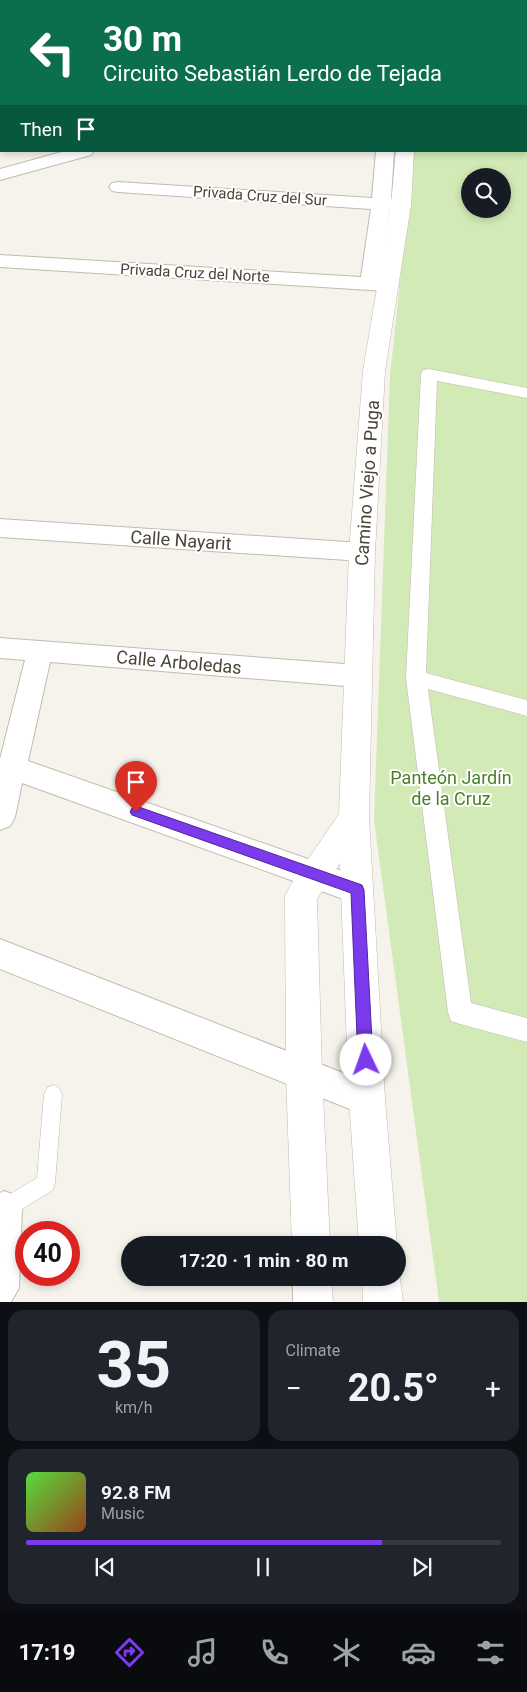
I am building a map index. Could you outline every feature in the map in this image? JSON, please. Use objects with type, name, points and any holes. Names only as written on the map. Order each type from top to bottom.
[{"type":"street","points":[[0,175],[81,152]]},
{"type":"street","points":[[384,152],[391,205]]},
{"type":"street","name":"Camino Viejo a Puga","points":[[377,1236],[368,1098],[354,817],[362,552],[380,284],[391,205],[405,152]]},
{"type":"street","name":"Privada Cruz del Sur","points":[[118,187],[391,205]]},
{"type":"street","name":"Privada Cruz del Norte","points":[[0,261],[380,284]]},
{"type":"street","points":[[527,394],[429,374],[416,678],[460,1012],[527,1030]]},
{"type":"street","name":"Calle Nayarit","points":[[0,528],[362,552]]},
{"type":"street","name":"Calle Arboledas","points":[[0,648],[358,676]]},
{"type":"street","points":[[0,817],[40,651]]},
{"type":"street","points":[[416,678],[527,708]]},
{"type":"street","points":[[12,767],[357,890]]},
{"type":"street","points":[[311,1236],[304,1073],[301,896],[354,817]]},
{"type":"street","points":[[0,954],[368,1098]]},
{"type":"street","points":[[0,1288],[2,1209]]},
{"type":"street","points":[[312,1286],[313,1302]]},
{"type":"street","points":[[382,1286],[383,1302]]},
{"type":"lane","points":[[2,1209],[46,1183],[53,1094]]},
{"type":"green space","name":"Panteón Jardín de la Cruz","points":[[414,152],[527,152],[527,1302],[439,1302],[374,820],[390,376]]},
{"type":"route","points":[[136,812],[357,890],[366,1060]]}]
